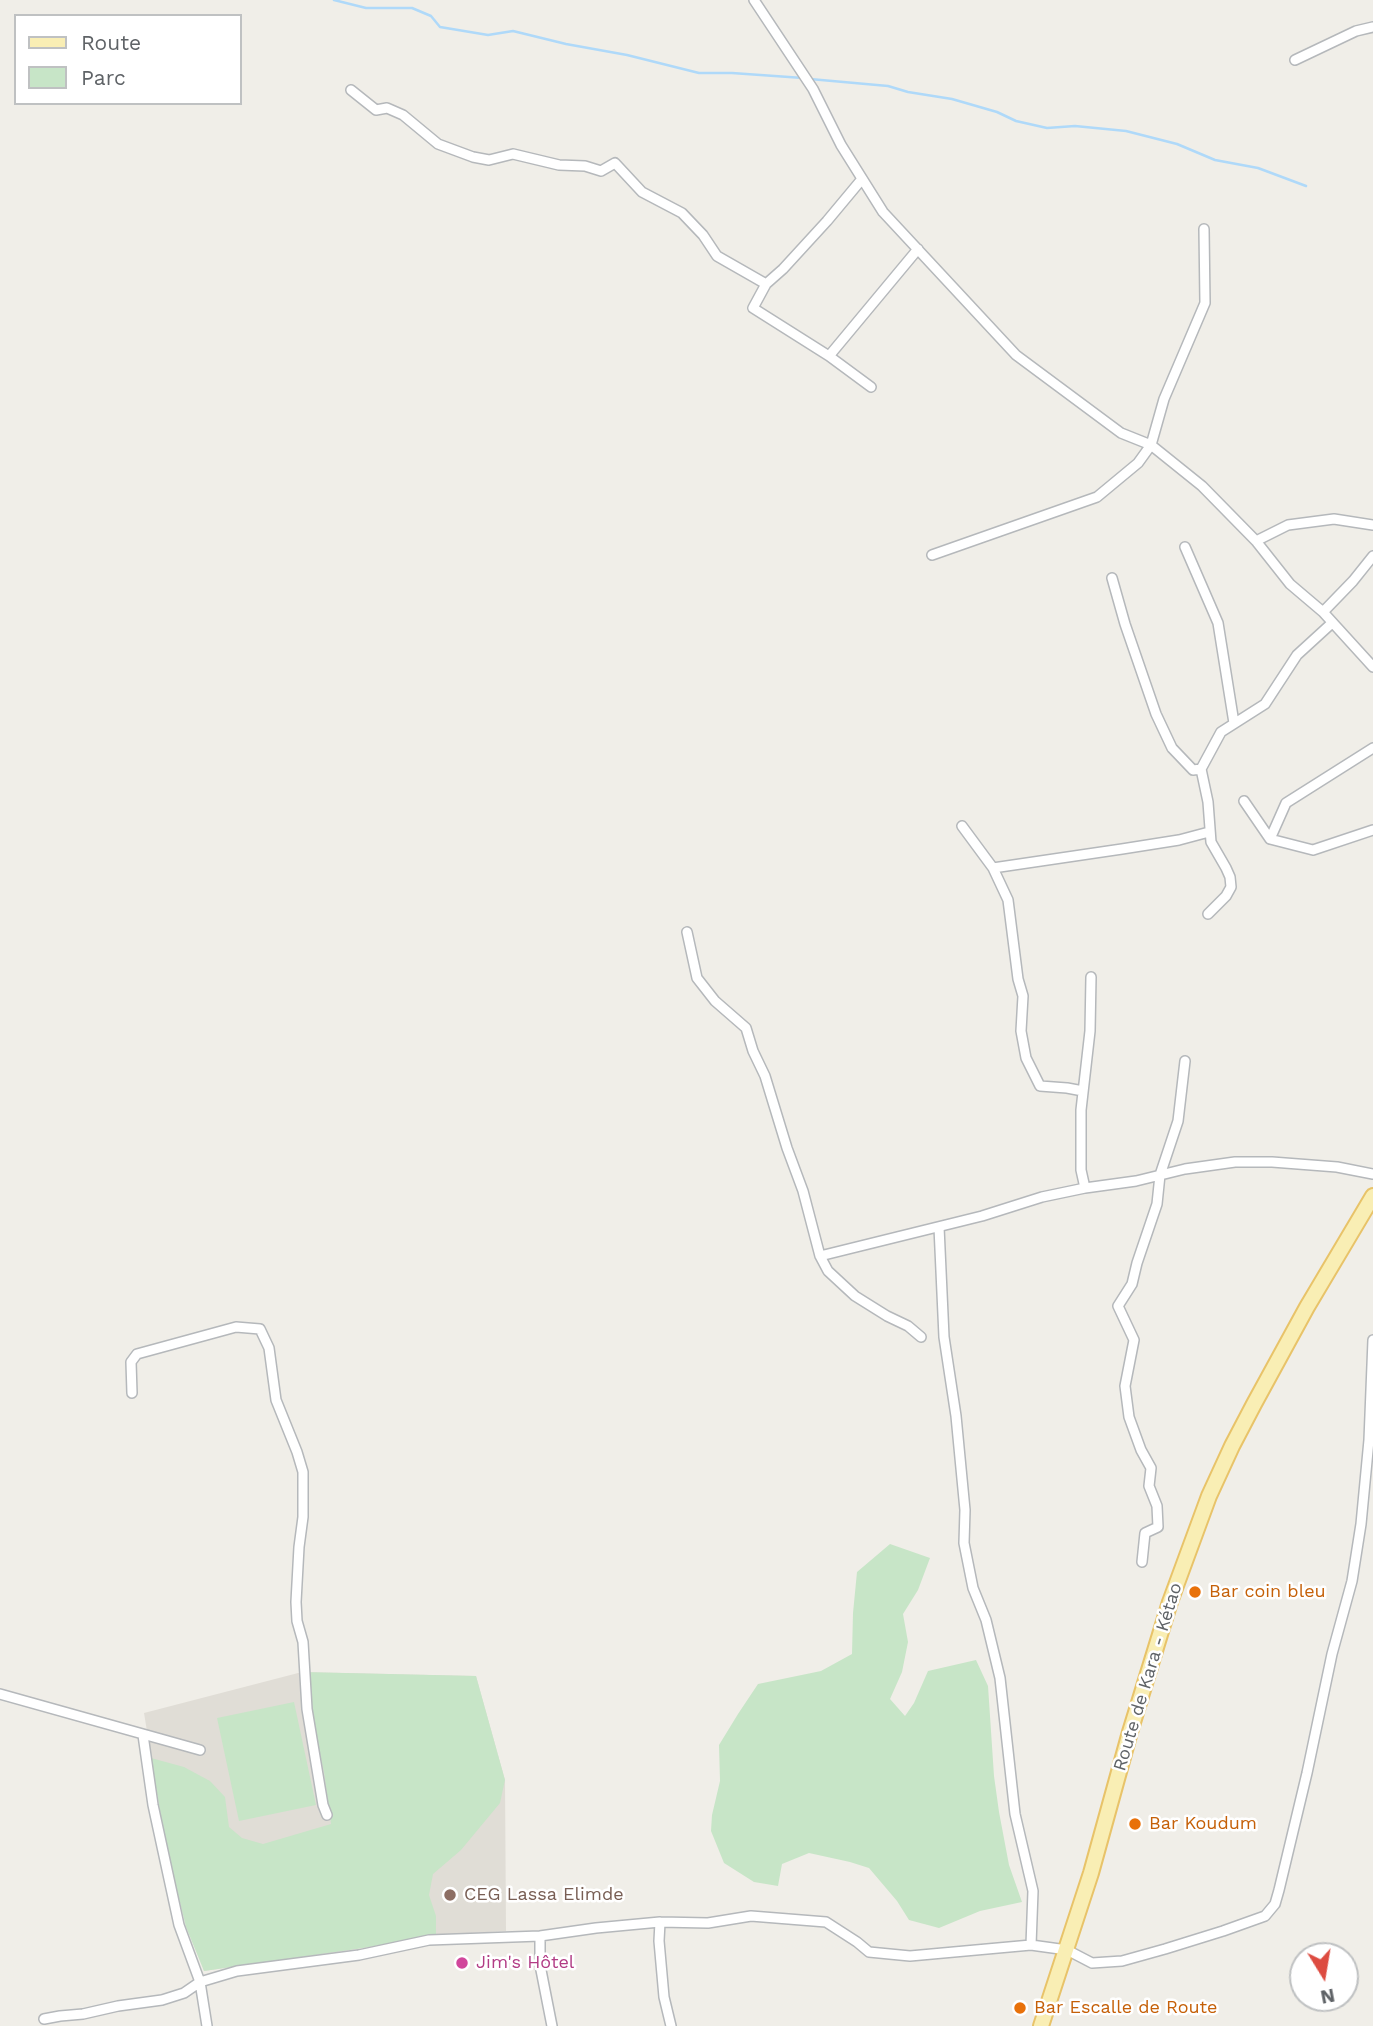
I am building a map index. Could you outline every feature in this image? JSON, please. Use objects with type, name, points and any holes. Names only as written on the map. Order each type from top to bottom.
[{"type":"main road","name":"Route de Kara - Kétao","points":[[1041,2026],[1091,1872],[1170,1602],[1209,1496],[1232,1446],[1281,1356],[1373,1196]]},
{"type":"street","points":[[754,0],[813,89],[841,145],[883,212],[918,250],[1016,355],[1121,433],[1151,445],[1202,486],[1256,541],[1290,584],[1323,612],[1373,667]]},
{"type":"street","points":[[1295,60],[1356,31],[1373,27]]},
{"type":"street","points":[[351,90],[376,110],[387,108],[403,115],[438,144],[473,157],[489,160],[513,154],[601,171],[615,163],[642,192],[682,213],[703,235],[717,256],[766,284]]},
{"type":"street","points":[[862,179],[827,221],[766,284],[753,308],[829,356],[871,387]]},
{"type":"street","points":[[932,555],[1097,497],[1138,463],[1151,445],[1164,399],[1205,303],[1204,229]]},
{"type":"street","points":[[829,356],[918,250]]},
{"type":"street","points":[[1256,541],[1288,525],[1334,519],[1373,525]]},
{"type":"street","points":[[1185,547],[1218,623],[1234,723]]},
{"type":"street","points":[[1323,612],[1373,556]]},
{"type":"street","points":[[1112,578],[1139,667],[1161,725],[1172,748],[1193,770],[1201,769]]},
{"type":"street","points":[[1208,914],[1231,887],[1230,877],[1211,842],[1208,802],[1201,769],[1221,732],[1265,704],[1297,655],[1332,622]]},
{"type":"street","points":[[1270,839],[1286,803],[1373,748]]},
{"type":"street","points":[[1244,801],[1270,839],[1313,850],[1373,830]]},
{"type":"street","points":[[962,826],[993,868],[1008,900],[1018,979],[1023,996],[1021,1031],[1026,1058],[1041,1086],[1068,1087],[1083,1091]]},
{"type":"street","points":[[993,868],[1156,844],[1209,832]]},
{"type":"street","points":[[687,932],[697,978],[715,1001],[746,1028],[803,1191],[820,1256],[828,1271],[855,1296],[921,1336]]},
{"type":"street","points":[[1086,1188],[1080,1153],[1090,1031],[1091,977]]},
{"type":"street","points":[[1142,1562],[1145,1533],[1158,1527],[1157,1506],[1149,1486],[1151,1468],[1140,1450],[1129,1417],[1125,1386],[1135,1340],[1118,1306],[1132,1284],[1157,1204],[1160,1175],[1178,1121],[1185,1061]]},
{"type":"street","points":[[820,1256],[1086,1188],[1235,1162],[1337,1167],[1373,1174]]},
{"type":"street","points":[[939,1227],[944,1337],[956,1416],[965,1510],[964,1544],[972,1588],[986,1620],[1000,1678],[1015,1814],[1033,1891],[1031,1945]]},
{"type":"street","points":[[132,1393],[131,1362],[136,1354],[236,1327],[260,1329],[269,1348],[276,1400],[303,1472],[297,1621],[303,1642],[307,1709],[327,1815]]},
{"type":"street","points":[[44,2019],[162,2000],[184,1993],[200,1982],[237,1971],[359,1955],[429,1940],[540,1936],[660,1922],[708,1923],[751,1916],[826,1922],[869,1952],[910,1956],[1031,1945],[1067,1950],[1092,1963],[1122,1961],[1265,1916],[1275,1904],[1310,1761],[1332,1654],[1352,1581],[1368,1452],[1373,1340]]},
{"type":"street","points":[[0,1694],[200,1750]]},
{"type":"street","points":[[144,1734],[153,1805],[179,1925],[200,1982],[207,2026]]},
{"type":"street","points":[[660,1922],[664,1997],[671,2026]]},
{"type":"street","points":[[540,1936],[540,1965],[552,2026]]},
{"type":"shaded area","points":[[302,1672],[476,1676],[505,1780],[506,1931],[436,1935],[204,1971],[166,1846],[144,1713]]},
{"type":"green space","points":[[890,1544],[930,1558],[918,1590],[903,1614],[908,1642],[902,1672],[890,1699],[905,1716],[928,1671],[976,1660],[988,1686],[999,1812],[1009,1865],[1022,1902],[980,1911],[939,1928],[909,1920],[869,1868],[850,1862],[809,1853],[782,1864],[778,1886],[754,1882],[724,1863],[711,1831],[720,1781],[719,1745],[738,1714],[758,1684],[821,1671],[852,1654],[857,1572]]},
{"type":"green space","points":[[302,1672],[476,1676],[505,1780],[500,1803],[461,1850],[433,1874],[429,1895],[436,1916],[436,1935],[204,1971],[186,1927],[166,1846],[151,1758],[184,1767],[210,1781],[225,1797],[229,1827],[242,1838],[263,1844],[331,1824],[324,1772]]},
{"type":"green space","points":[[294,1702],[316,1805],[239,1821],[217,1718]]},
{"type":"waterway","points":[[334,0],[366,8],[412,8],[431,16],[440,27],[488,35],[513,31],[699,73],[803,78]]},
{"type":"waterway","points":[[810,79],[888,86],[952,99],[997,112],[1016,121],[1047,128],[1075,126],[1126,131],[1177,144],[1215,160],[1258,168],[1306,186]]},
{"type":"place","name":"Bar coin bleu","points":[[1195,1592]]},
{"type":"place","name":"Bar Koudum","points":[[1135,1824]]},
{"type":"place","name":"CEG Lassa Elimde","points":[[450,1895]]},
{"type":"place","name":"Jim's Hôtel","points":[[462,1963]]},
{"type":"place","name":"Bar Escalle de Route","points":[[1020,2008]]}]
